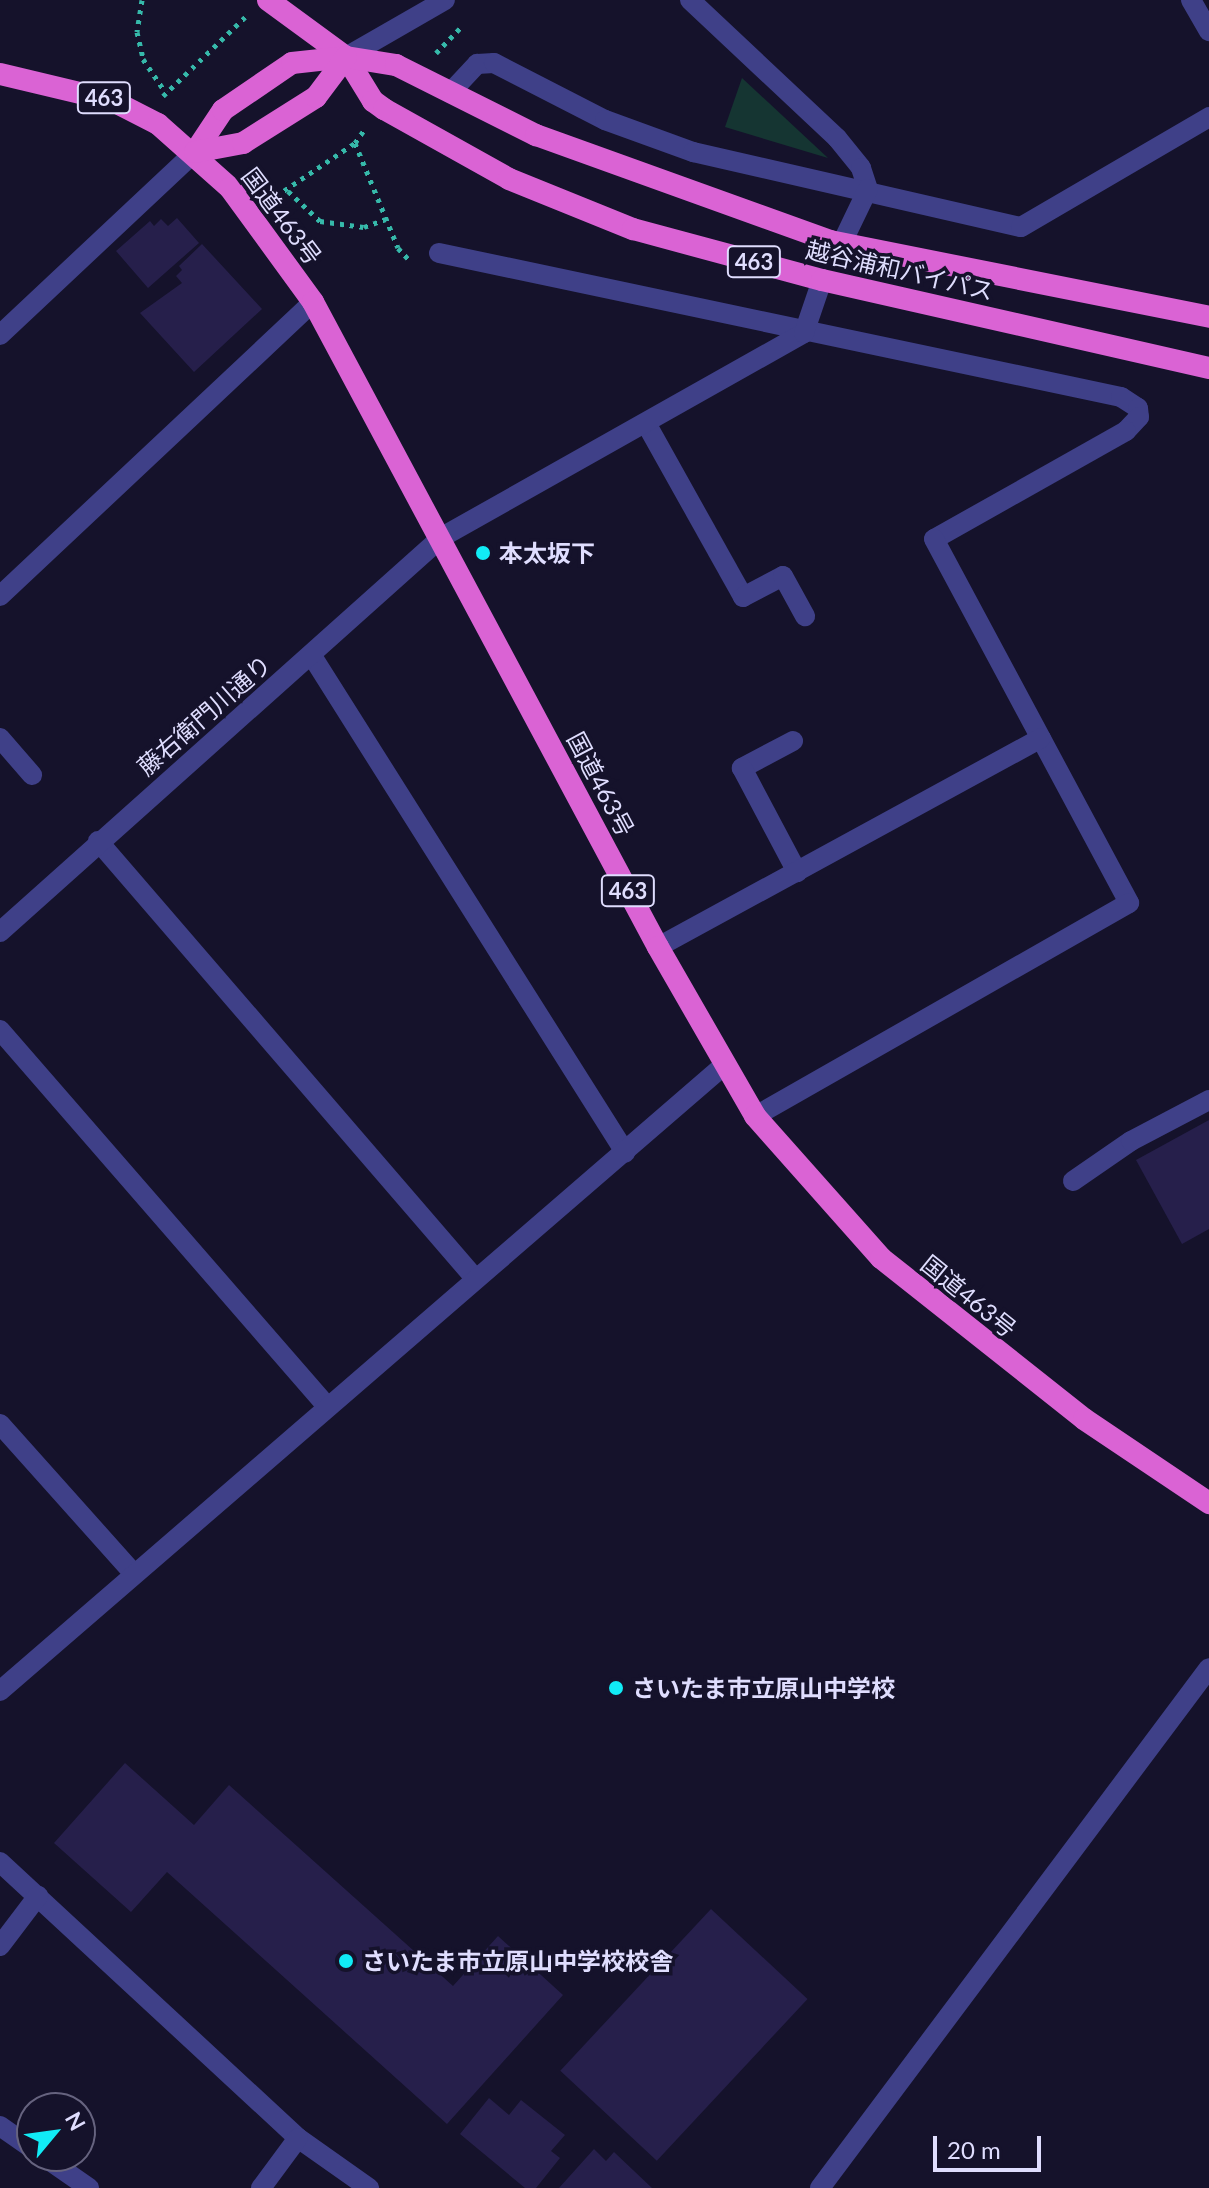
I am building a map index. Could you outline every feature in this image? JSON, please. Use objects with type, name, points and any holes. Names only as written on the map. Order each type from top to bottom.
[{"type":"highway","name":"越谷浦和バイパス","points":[[268,0],[346,57],[373,101],[509,179],[633,229],[822,280],[1209,368]]},
{"type":"highway","name":"越谷浦和バイパス","points":[[346,57],[396,65],[450,93],[623,169],[842,243],[1209,317]]},
{"type":"highway","name":"463","points":[[195,152],[223,110],[292,63],[346,57]]},
{"type":"highway","points":[[195,152],[243,143],[316,97],[346,57]]},
{"type":"highway","name":"国道463号","points":[[0,74],[113,101],[158,124],[195,152],[270,237],[313,302],[442,537],[658,947],[723,1066],[755,1116],[881,1258],[1084,1419],[1209,1503]]},
{"type":"street","points":[[346,57],[445,0]]},
{"type":"street","points":[[690,0],[837,138],[861,168],[868,189],[842,243]]},
{"type":"street","points":[[1191,0],[1209,31]]},
{"type":"street","points":[[450,93],[477,64],[494,63],[605,120],[693,152],[868,189],[1021,227],[1209,117]]},
{"type":"street","points":[[0,335],[195,152]]},
{"type":"street","points":[[439,253],[804,333],[1121,397],[1138,408],[1139,417],[1126,431],[934,539],[1129,903],[755,1116]]},
{"type":"street","points":[[804,333],[822,280]]},
{"type":"street","points":[[0,596],[313,302]]},
{"type":"street","name":"藤右衛門川通り","points":[[0,932],[98,841],[312,656],[442,537],[647,425],[804,333]]},
{"type":"street","points":[[647,425],[743,597],[783,576],[805,616]]},
{"type":"street","points":[[312,656],[625,1152]]},
{"type":"street","points":[[0,738],[32,775]]},
{"type":"street","points":[[658,947],[1041,738]]},
{"type":"street","points":[[793,741],[742,768],[797,872]]},
{"type":"street","points":[[98,841],[474,1277]]},
{"type":"street","points":[[0,1030],[327,1406]]},
{"type":"street","points":[[2,1685],[723,1066]]},
{"type":"street","points":[[1073,1181],[1131,1141],[1209,1100]]},
{"type":"street","points":[[0,1424],[134,1574]]},
{"type":"street","points":[[820,2188],[1209,1668]]},
{"type":"street","points":[[0,1862],[298,2138],[369,2188]]},
{"type":"street","points":[[0,1946],[38,1896]]},
{"type":"street","points":[[261,2188],[298,2138]]},
{"type":"street","points":[[66,2172],[89,2188]]},
{"type":"path","points":[[142,0],[137,32],[143,59],[164,94],[248,14]]},
{"type":"path","points":[[435,54],[462,26]]},
{"type":"path","points":[[276,196],[288,191],[355,143],[364,130]]},
{"type":"path","points":[[355,143],[398,248],[413,263]]},
{"type":"path","points":[[288,191],[320,221],[364,227],[386,219]]},
{"type":"green space","points":[[742,78],[828,158],[725,127]]},
{"type":"building","points":[[177,218],[199,243],[148,288],[116,251],[150,221],[154,226],[161,219],[168,226]]},
{"type":"building","points":[[202,244],[262,309],[194,372],[140,313],[182,283],[176,276],[182,270],[179,266]]},
{"type":"building","points":[[1209,1120],[1209,1229],[1182,1244],[1136,1160]]},
{"type":"building","name":"さいたま市立原山中学校校舎","points":[[125,1763],[194,1825],[229,1785],[453,1986],[498,1936],[563,1995],[447,2124],[167,1872],[131,1912],[54,1843]]},
{"type":"building","points":[[711,1909],[808,1999],[657,2161],[560,2071]]},
{"type":"building","points":[[489,2098],[509,2115],[521,2100],[565,2135],[551,2151],[560,2158],[536,2188],[525,2188],[460,2134]]},
{"type":"building","points":[[594,2149],[606,2161],[614,2152],[652,2188],[559,2188]]},
{"type":"place","name":"本太坂下","points":[[483,553]]},
{"type":"place","name":"さいたま市立原山中学校","points":[[616,1688]]},
{"type":"place","name":"さいたま市立原山中学校校舎","points":[[346,1961]]}]
